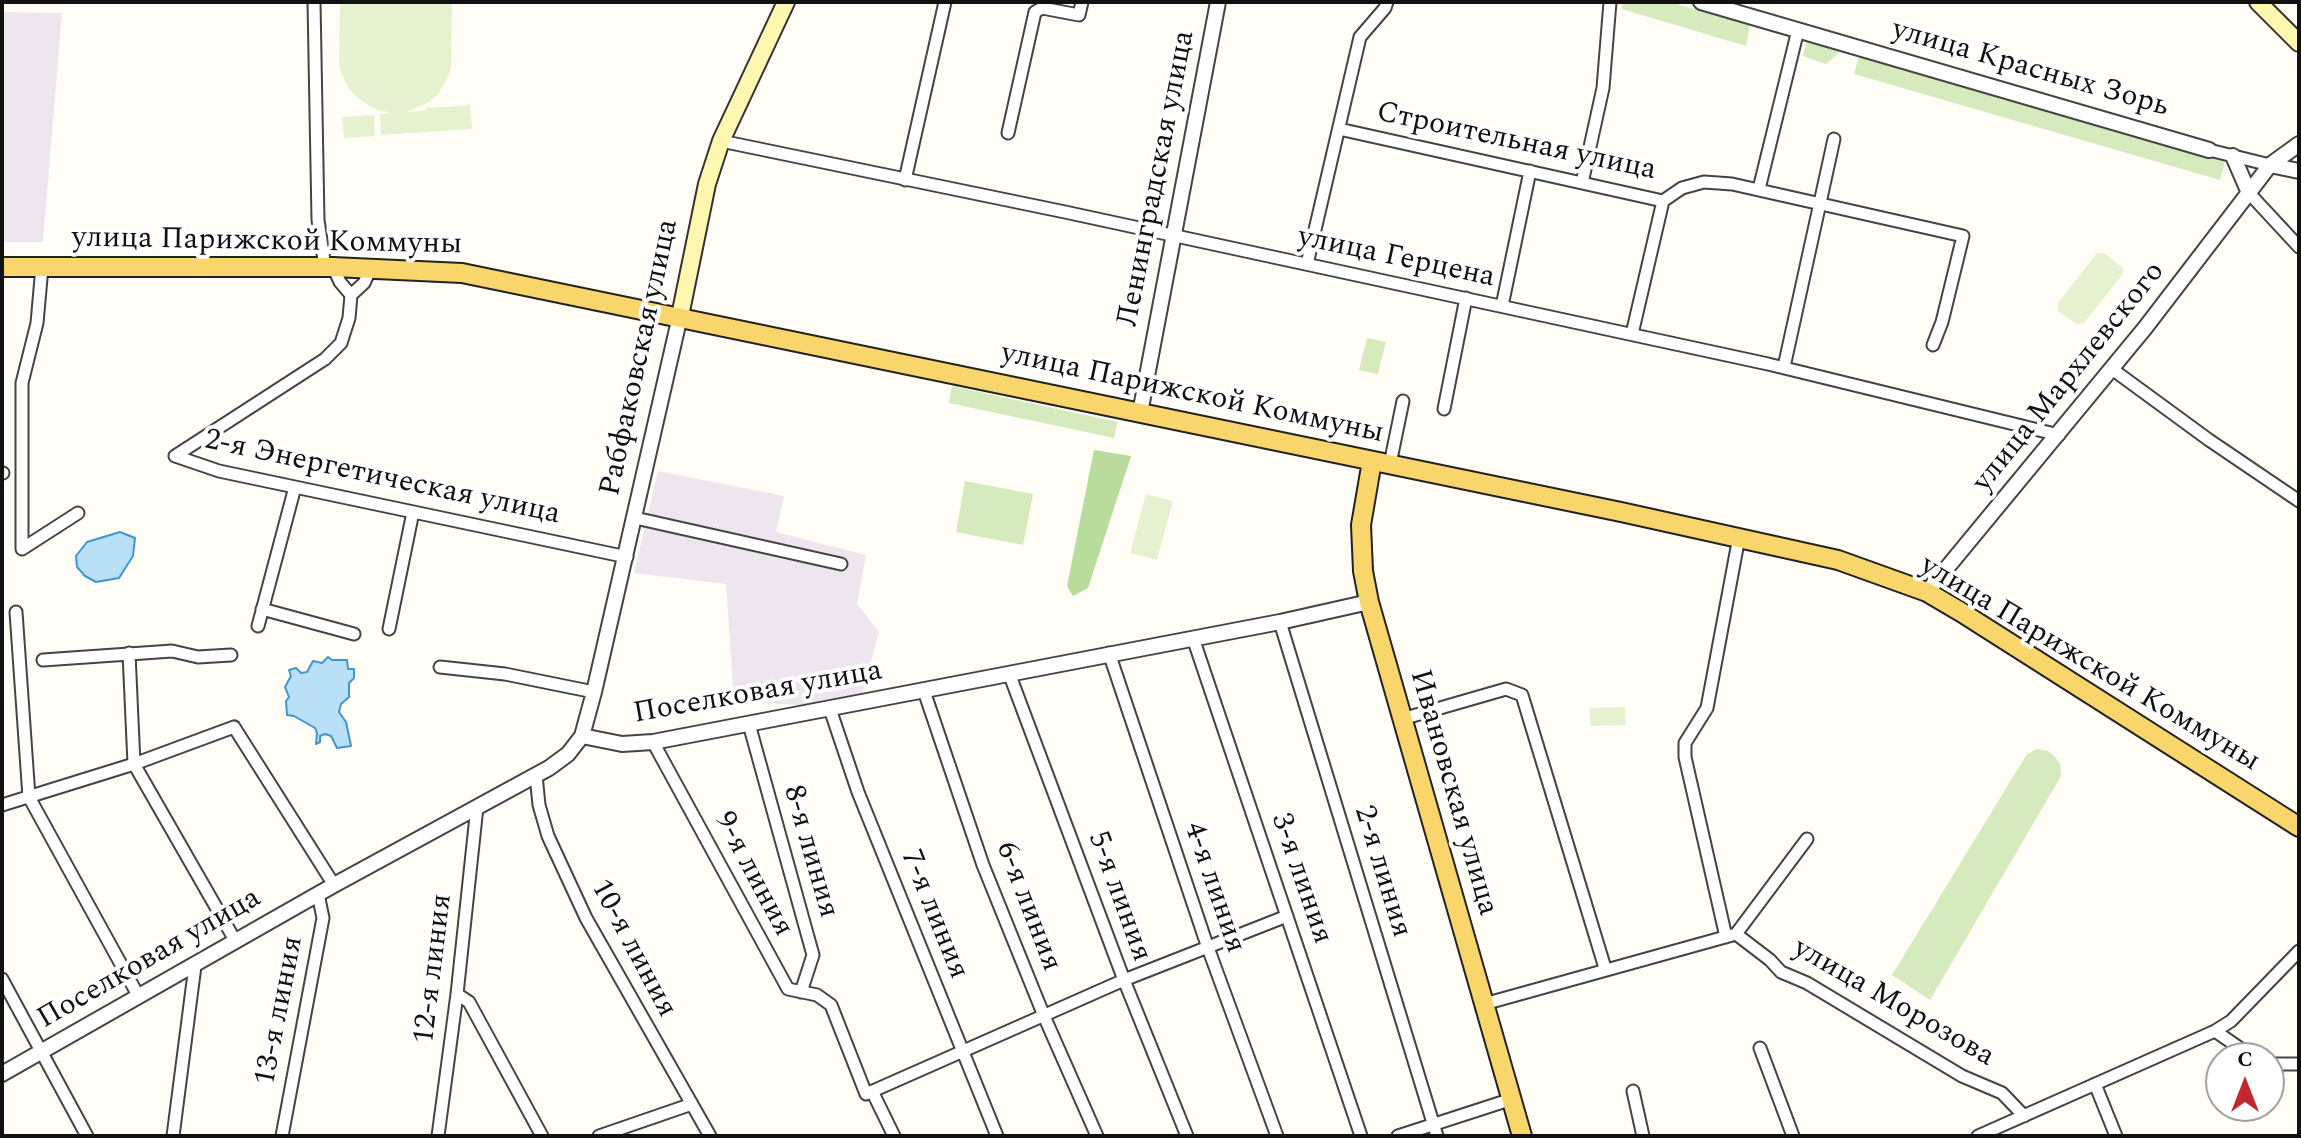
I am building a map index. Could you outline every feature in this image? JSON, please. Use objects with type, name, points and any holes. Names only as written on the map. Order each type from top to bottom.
[{"type":"main road","name":"Рабфаковская улица","points":[[680,316],[707,184],[721,141],[786,2]]},
{"type":"main road","points":[[2258,2],[2299,43]]},
{"type":"main road","name":"улица Парижской Коммуны","points":[[2,267],[329,267],[462,273],[1739,537],[1864,567],[1927,592],[2299,827]]},
{"type":"main road","name":"Ивановская улица","points":[[1381,463],[1361,525],[1363,571],[1369,602],[1522,1136]]},
{"type":"street","points":[[314,2],[318,220],[329,267],[351,295],[364,283],[371,268]]},
{"type":"street","points":[[905,180],[945,2]]},
{"type":"street","points":[[1008,133],[1035,12],[1042,8],[1079,15],[1082,2]]},
{"type":"street","name":"Ленинградская улица","points":[[1140,413],[1218,2]]},
{"type":"street","points":[[1307,264],[1360,37],[1387,2]]},
{"type":"street","points":[[1582,183],[1603,88],[1610,2]]},
{"type":"street","name":"улица Красных Зорь","points":[[1701,2],[2209,150],[2299,171]]},
{"type":"street","points":[[1759,189],[1798,30]]},
{"type":"street","name":"Строительная улица","points":[[1339,129],[1663,201],[1682,188],[1704,182],[1759,189],[1963,236],[1942,322],[1933,345]]},
{"type":"street","points":[[1784,367],[1834,139]]},
{"type":"street","name":"улица Герцена","points":[[721,141],[1784,367],[2059,435]]},
{"type":"street","name":"улица Мархлевского","points":[[1927,592],[2059,435],[2270,165],[2299,144]]},
{"type":"street","points":[[2233,156],[2249,193],[2299,247]]},
{"type":"street","points":[[1502,306],[1530,171]]},
{"type":"street","points":[[1632,334],[1663,201]]},
{"type":"street","points":[[42,267],[37,323],[22,383],[22,549],[78,513]]},
{"type":"street","name":"2-я Энергетическая улица","points":[[351,295],[349,318],[341,343],[325,359],[175,456],[219,471],[627,557]]},
{"type":"street","points":[[1444,409],[1466,298]]},
{"type":"street","name":"Рабфаковская улица","points":[[582,736],[627,557],[680,316]]},
{"type":"street","points":[[2112,369],[2299,501]]},
{"type":"street","points":[[1381,463],[1403,401]]},
{"type":"street","points":[[258,626],[295,487]]},
{"type":"street","points":[[389,629],[413,512]]},
{"type":"street","points":[[635,518],[841,564]]},
{"type":"street","points":[[1731,936],[1685,757],[1685,743],[1707,708],[1739,537]]},
{"type":"street","name":"Поселковая улица","points":[[2,1074],[334,885],[536,775],[563,759],[582,736],[622,744],[653,742],[1280,622],[1369,602]]},
{"type":"street","points":[[262,609],[354,634]]},
{"type":"street","points":[[16,612],[29,797],[139,997]]},
{"type":"street","name":"2-я линия","points":[[1280,622],[1435,1130]]},
{"type":"street","name":"3-я линия","points":[[1193,638],[1361,1136]]},
{"type":"street","points":[[43,660],[172,651],[198,657],[231,655]]},
{"type":"street","points":[[129,653],[134,764],[236,942]]},
{"type":"street","name":"4-я линия","points":[[1109,653],[1207,945],[1277,1136]]},
{"type":"street","points":[[440,667],[505,674],[594,692]]},
{"type":"street","name":"5-я линия","points":[[1009,673],[1124,980],[1187,1136]]},
{"type":"street","points":[[1402,719],[1506,689],[1522,695],[1605,968]]},
{"type":"street","name":"6-я линия","points":[[924,691],[983,865],[1097,1136]]},
{"type":"street","name":"7-я линия","points":[[830,709],[858,792],[997,1136]]},
{"type":"street","name":"8-я линия","points":[[749,724],[813,955],[801,992]]},
{"type":"street","points":[[2,805],[134,764],[234,727],[334,885]]},
{"type":"street","name":"9-я линия","points":[[653,742],[778,973],[788,989],[817,995],[831,1005],[869,1092]]},
{"type":"street","name":"10-я линия","points":[[536,775],[539,805],[548,836],[586,918],[710,1136]]},
{"type":"street","name":"12-я линия","points":[[438,1136],[477,807]]},
{"type":"street","points":[[1484,1004],[1605,968],[1731,936],[1807,839]]},
{"type":"street","name":"13-я линия","points":[[282,1136],[323,918],[318,894]]},
{"type":"street","points":[[894,1136],[869,1092],[1207,945],[1287,916]]},
{"type":"street","name":"улица Морозова","points":[[1731,936],[1770,960],[1781,972],[1807,983],[1962,1076],[2002,1093],[2024,1116]]},
{"type":"street","points":[[1978,1136],[2215,1031],[2231,1021],[2299,951]]},
{"type":"street","points":[[173,1136],[195,966]]},
{"type":"street","points":[[2,979],[87,1136]]},
{"type":"street","points":[[457,994],[469,1002],[542,1136]]},
{"type":"street","points":[[2215,1031],[2231,1042]]},
{"type":"street","points":[[1760,1048],[1793,1136]]},
{"type":"street","points":[[2095,1084],[2116,1136]]},
{"type":"street","points":[[1633,1091],[1643,1136]]},
{"type":"street","points":[[1398,1136],[1435,1130],[1512,1099]]},
{"type":"street","points":[[599,1136],[692,1104]]},
{"type":"shaded area","points":[[2,12],[62,13],[43,242],[2,242]]},
{"type":"shaded area","points":[[658,471],[784,496],[776,532],[866,555],[857,604],[879,632],[862,694],[801,705],[734,702],[726,584],[634,573]]},
{"type":"green space","points":[[340,2],[452,2],[451,68],[448,77],[429,102],[407,112],[470,105],[472,129],[381,135],[380,114],[392,113],[377,110],[360,100],[349,89],[339,66]]},
{"type":"green space","points":[[1622,2],[1670,2],[1750,25],[1746,46],[1622,9]]},
{"type":"green space","points":[[1808,38],[1842,50],[1826,64],[1803,56]]},
{"type":"green space","points":[[1859,56],[2225,162],[2220,180],[1854,74]]},
{"type":"green space","points":[[374,115],[375,136],[344,138],[342,117]]},
{"type":"green space","points":[[2097,253],[2104,253],[2123,268],[2123,274],[2084,323],[2077,324],[2058,311],[2058,303]]},
{"type":"green space","points":[[1367,338],[1386,342],[1378,374],[1359,370]]},
{"type":"green space","points":[[952,386],[1118,422],[1114,438],[949,403]]},
{"type":"green space","points":[[1094,450],[1131,456],[1088,588],[1073,596],[1067,586]]},
{"type":"green space","points":[[965,481],[1033,494],[1023,545],[956,532]]},
{"type":"green space","points":[[1146,494],[1173,501],[1157,560],[1130,553]]},
{"type":"green space","points":[[1625,707],[1626,725],[1590,726],[1590,708]]},
{"type":"green space","points":[[2037,749],[2048,751],[2055,757],[2060,764],[2061,776],[1930,1000],[1892,975],[2027,754]]},
{"type":"water","points":[[120,532],[135,538],[133,556],[119,578],[96,582],[85,576],[77,567],[76,556],[87,542]]},
{"type":"water","points":[[328,657],[347,660],[348,669],[354,669],[354,678],[349,683],[349,697],[341,704],[339,712],[346,722],[351,746],[337,748],[331,736],[325,734],[316,744],[315,728],[287,715],[286,701],[289,697],[285,687],[291,676],[289,670],[296,668],[301,673],[307,672],[313,661],[322,663]]}]
